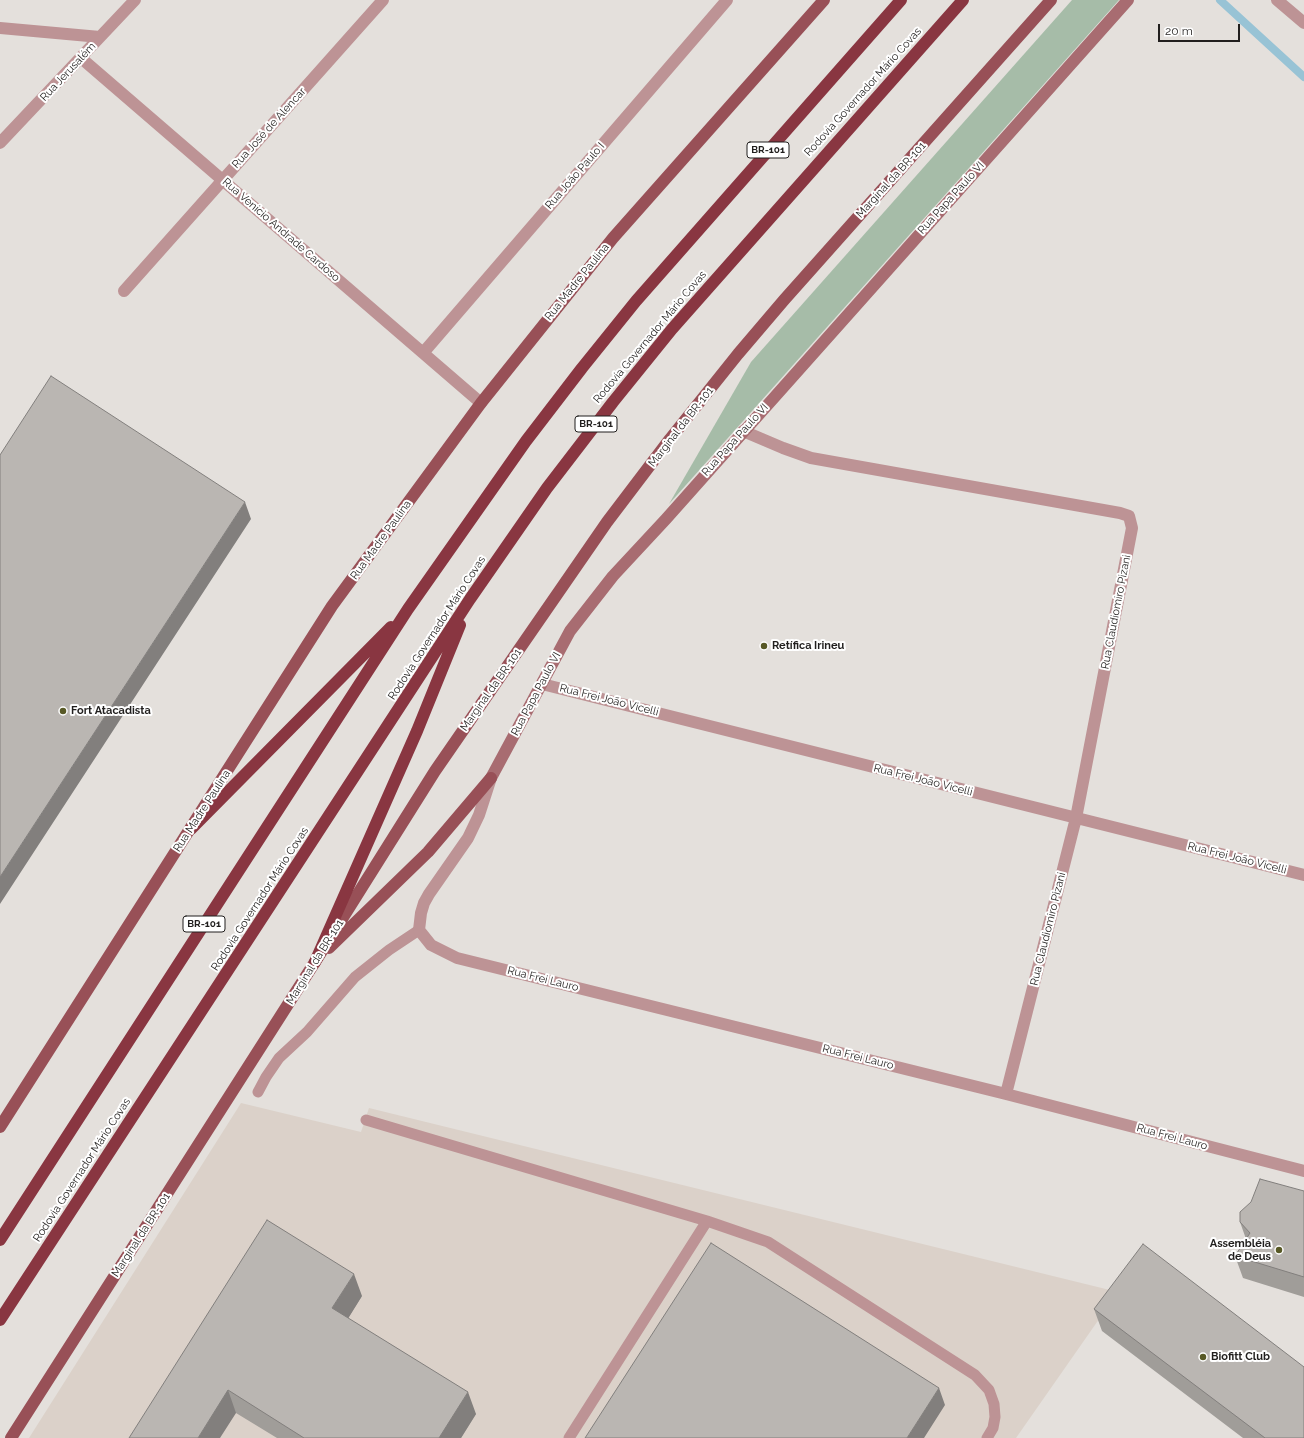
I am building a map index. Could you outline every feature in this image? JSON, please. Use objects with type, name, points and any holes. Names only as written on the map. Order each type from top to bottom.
[{"type":"highway","name":"BR-101","points":[[0,1240],[408,609],[522,448],[582,368],[636,301],[694,233],[901,0]]},
{"type":"highway","name":"Rodovia Governador Mário Covas","points":[[0,1320],[470,599],[547,488],[672,328],[963,0]]},
{"type":"highway","points":[[315,962],[414,738],[470,599]]},
{"type":"highway","points":[[191,829],[408,609]]},
{"type":"main road","name":"Rua Madre Paulina","points":[[0,1127],[332,606],[480,403],[613,238],[824,0]]},
{"type":"main road","name":"Marginal da BR-101","points":[[11,1438],[436,771],[607,522],[670,439],[784,300],[1051,0]]},
{"type":"main road","points":[[315,962],[428,852],[491,778]]},
{"type":"street","name":"Rua Jerusalém","points":[[0,143],[135,0]]},
{"type":"street","name":"Rua José de Alencar","points":[[124,291],[382,0]]},
{"type":"street","name":"Rua João Paulo I","points":[[423,353],[727,0]]},
{"type":"street","name":"Rua Papa Paulo VI","points":[[419,930],[424,903],[468,838],[479,815],[491,778],[570,631],[613,576],[666,519],[1128,0]]},
{"type":"street","points":[[1276,0],[1304,23]]},
{"type":"street","points":[[0,28],[100,37]]},
{"type":"street","name":"Rua Venício Andrade Cardoso","points":[[81,58],[480,403]]},
{"type":"street","name":"Rua Claudiomiro Pizani","points":[[743,432],[811,458],[1120,513],[1129,516],[1132,528],[1076,818],[1006,1094]]},
{"type":"street","name":"Rua Frei João Vicelli","points":[[542,684],[1304,875]]},
{"type":"street","name":"Rua Frei Lauro","points":[[419,930],[431,945],[457,958],[1006,1094],[1304,1171]]},
{"type":"lane","points":[[258,1092],[279,1058],[307,1032],[355,977],[389,950],[419,930]]},
{"type":"lane","points":[[366,1120],[707,1221],[768,1242],[975,1375],[989,1390],[994,1404],[995,1417],[993,1428],[988,1438]]},
{"type":"lane","points":[[569,1438],[707,1221]]},
{"type":"shaded area","points":[[241,1103],[361,1132],[369,1108],[1118,1292],[1016,1438],[29,1438]]},
{"type":"green space","points":[[1072,0],[1119,0],[669,504],[751,362]]},
{"type":"building","name":"Fort Atacadista","points":[[51,376],[245,502],[0,877],[0,455]]},
{"type":"building","name":"Assembléia de Deus","points":[[1260,1179],[1304,1191],[1304,1277],[1235,1256],[1250,1233],[1240,1222],[1240,1212],[1251,1202]]},
{"type":"building","points":[[267,1220],[354,1274],[332,1308],[468,1392],[439,1438],[304,1438],[228,1390],[198,1438],[129,1438]]},
{"type":"building","points":[[711,1243],[939,1388],[907,1438],[585,1438]]},
{"type":"building","name":"Biofitt Club","points":[[1143,1244],[1304,1367],[1304,1438],[1265,1438],[1094,1309]]},
{"type":"waterway","points":[[1220,0],[1304,77]]},
{"type":"place","name":"Retífica Irineu","points":[[764,646]]},
{"type":"place","name":"Fort Atacadista","points":[[63,711]]},
{"type":"place","name":"Assembléia de Deus","points":[[1279,1250]]},
{"type":"place","name":"Biofitt Club","points":[[1203,1357]]}]
